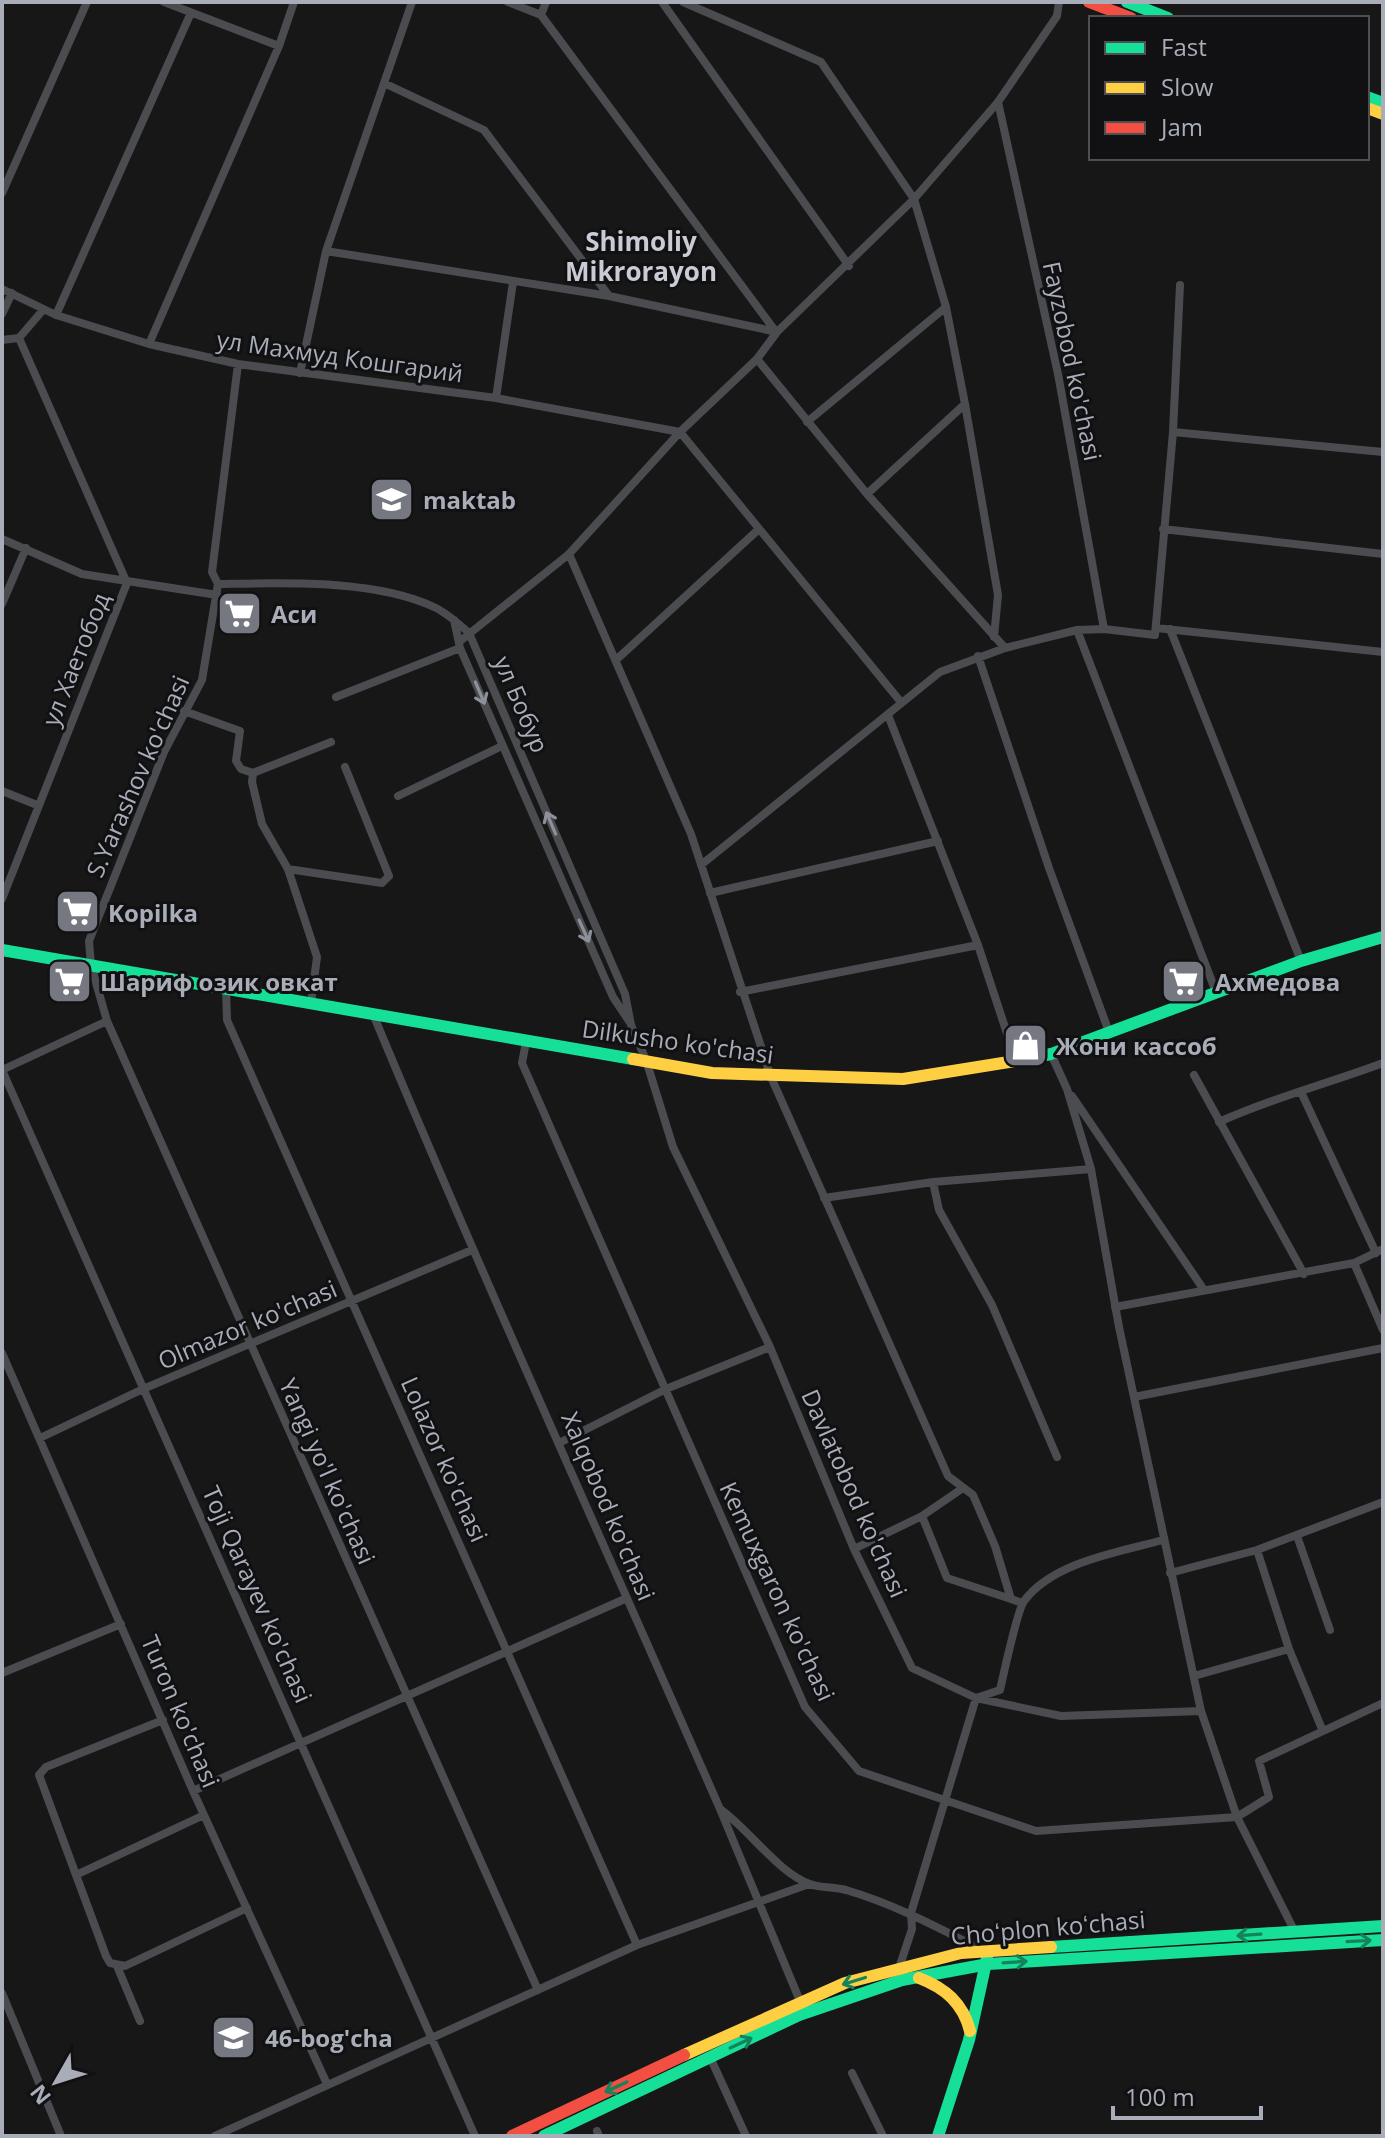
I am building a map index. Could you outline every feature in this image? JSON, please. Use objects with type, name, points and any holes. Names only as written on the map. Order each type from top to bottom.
[{"type":"main road","points":[[1089,2],[1126,16]]},
{"type":"main road","points":[[1127,2],[1163,16]]},
{"type":"main road","name":"Dilkusho ko'chasi","points":[[2,950],[712,1073],[903,1079],[1051,1054],[1301,961],[1383,937]]},
{"type":"main road","name":"Choʻplon koʻchasi","points":[[544,2136],[799,2015],[986,1957],[1383,1926]]},
{"type":"main road","name":"Choʻplon koʻchasi","points":[[512,2136],[800,2001],[899,1968],[955,1954],[986,1957],[1383,1940]]},
{"type":"main road","points":[[938,2136],[971,2034],[986,1957]]},
{"type":"main road","points":[[916,1977],[935,1984],[952,1996],[962,2008],[971,2034]]},
{"type":"street","points":[[2,193],[87,2]]},
{"type":"street","points":[[164,2],[190,15],[279,46]]},
{"type":"street","points":[[149,344],[279,46],[294,2]]},
{"type":"street","points":[[300,373],[326,251],[412,2]]},
{"type":"street","points":[[508,2],[541,15],[777,332]]},
{"type":"street","points":[[541,15],[546,2]]},
{"type":"street","points":[[662,2],[849,266]]},
{"type":"street","points":[[683,2],[821,62],[914,199],[946,307],[965,404],[998,595],[994,637]]},
{"type":"street","points":[[900,701],[680,432],[757,359],[777,332],[849,266],[914,199],[998,102],[1057,16],[1059,2]]},
{"type":"street","points":[[56,315],[190,15]]},
{"type":"street","points":[[386,84],[484,130],[609,296]]},
{"type":"street","name":"Fayzobod ko'chasi","points":[[998,102],[1058,374],[1104,629]]},
{"type":"street","points":[[326,251],[609,296],[777,332]]},
{"type":"street","points":[[496,398],[513,282]]},
{"type":"street","points":[[701,865],[888,715],[900,701],[940,672],[978,656],[1077,630],[1104,629],[1155,635],[1173,432],[1180,285]]},
{"type":"street","name":"ул Махмуд Кошгарий","points":[[2,289],[56,315],[149,344],[238,364],[496,398],[680,432]]},
{"type":"street","points":[[2,314],[12,293]]},
{"type":"street","points":[[807,422],[946,307]]},
{"type":"street","points":[[2,340],[19,338],[43,310]]},
{"type":"street","name":"ул Хаетобод","points":[[2,899],[127,583],[19,338]]},
{"type":"street","points":[[757,359],[867,494],[1005,648]]},
{"type":"street","name":"S.Yarashov ko'chasi","points":[[91,965],[89,941],[184,711],[202,680],[217,595],[218,584],[212,572],[238,364]]},
{"type":"street","points":[[867,494],[965,404]]},
{"type":"street","name":"ул Бобур","points":[[646,1060],[631,1025],[625,994],[469,633],[569,554],[680,432]]},
{"type":"street","points":[[1173,432],[1383,452]]},
{"type":"street","points":[[616,660],[759,529]]},
{"type":"street","points":[[1163,529],[1383,554]]},
{"type":"street","points":[[2,539],[82,574],[217,595]]},
{"type":"street","points":[[2,604],[26,548]]},
{"type":"street","points":[[569,554],[701,865],[740,992],[771,1077],[948,1476],[973,1495],[995,1546],[1011,1599]]},
{"type":"street","points":[[218,584],[347,587],[410,599],[436,608],[469,633],[459,645],[336,697]]},
{"type":"street","points":[[454,620],[459,645],[502,746],[613,997],[631,1025]]},
{"type":"street","points":[[1156,628],[1383,652]]},
{"type":"street","points":[[1170,629],[1301,961]]},
{"type":"street","points":[[1077,630],[1216,992]]},
{"type":"street","points":[[978,656],[1049,868],[1109,1032]]},
{"type":"street","points":[[184,711],[240,731],[236,761],[241,769],[253,773],[331,742]]},
{"type":"street","points":[[888,715],[978,945],[1016,1061]]},
{"type":"street","points":[[398,796],[502,746]]},
{"type":"street","points":[[288,869],[382,883],[389,876],[345,767]]},
{"type":"street","points":[[253,773],[252,782],[262,824],[288,869],[317,957],[311,1003]]},
{"type":"street","points":[[2,791],[37,805]]},
{"type":"street","points":[[710,893],[938,841]]},
{"type":"street","points":[[740,992],[978,945]]},
{"type":"street","name":"Yangi yo'l ko'chasi","points":[[91,965],[107,1021],[538,1990]]},
{"type":"street","name":"Lolazor ko'chasi","points":[[226,988],[227,1020],[637,1945]]},
{"type":"street","name":"Xalqobod ko'chasi","points":[[373,1014],[472,1250],[561,1442],[720,1809],[741,1823],[793,1875],[809,1884],[846,1890],[911,1913],[986,1957]]},
{"type":"street","points":[[2,1070],[107,1021]]},
{"type":"street","name":"Kemuxgaron ko'chasi","points":[[526,1042],[522,1063],[805,1707],[859,1771],[1036,1831],[1237,1817]]},
{"type":"street","points":[[1051,1054],[1067,1089],[1091,1169],[1115,1307],[1201,1711],[1237,1817],[1295,1932]]},
{"type":"street","name":"Davlatobod ko'chasi","points":[[646,1060],[673,1147],[770,1347],[854,1549],[912,1668],[976,1698],[1061,1716],[1201,1711]]},
{"type":"street","points":[[1219,1122],[1275,1096],[1301,1092],[1382,1066]]},
{"type":"street","name":"Toji Qarayev ko'chasi","points":[[2,1070],[475,2136]]},
{"type":"street","points":[[1194,1075],[1304,1274]]},
{"type":"street","points":[[1067,1089],[1204,1290]]},
{"type":"street","points":[[1115,1307],[1304,1274],[1354,1263],[1379,1251],[1301,1092]]},
{"type":"street","points":[[824,1198],[933,1182],[1091,1169]]},
{"type":"street","points":[[933,1182],[939,1210],[992,1305],[1057,1457]]},
{"type":"street","name":"Olmazor ko'chasi","points":[[40,1438],[143,1389],[472,1250]]},
{"type":"street","points":[[1354,1263],[1383,1330]]},
{"type":"street","points":[[561,1442],[666,1389],[770,1347]]},
{"type":"street","points":[[1134,1397],[1383,1348]]},
{"type":"street","name":"Turon ko'chasi","points":[[2,1353],[193,1791],[327,2084]]},
{"type":"street","points":[[854,1549],[922,1516],[963,1488]]},
{"type":"street","points":[[1170,1573],[1257,1550],[1383,1502]]},
{"type":"street","points":[[922,1516],[947,1578],[1022,1603]]},
{"type":"street","points":[[1297,1536],[1330,1630]]},
{"type":"street","points":[[899,1968],[912,1929],[911,1913],[976,1698],[1000,1690],[1022,1603],[1048,1579],[1104,1556],[1163,1540]]},
{"type":"street","points":[[1257,1550],[1289,1649],[1322,1729]]},
{"type":"street","points":[[193,1791],[627,1598]]},
{"type":"street","points":[[2,1673],[121,1624]]},
{"type":"street","points":[[1194,1676],[1289,1649]]},
{"type":"street","points":[[1237,1817],[1269,1797],[1259,1761],[1383,1703]]},
{"type":"street","points":[[140,2021],[117,1966],[106,1956],[78,1874],[38,1780],[41,1770],[163,1720]]},
{"type":"street","points":[[720,1809],[800,2001]]},
{"type":"street","points":[[78,1874],[204,1815]]},
{"type":"street","points":[[215,2136],[637,1945],[809,1884]]},
{"type":"street","points":[[117,1966],[125,1966],[247,1908]]},
{"type":"street","points":[[2,1993],[61,2136]]},
{"type":"street","points":[[710,2057],[746,2136]]},
{"type":"street","points":[[852,2073],[883,2136]]},
{"type":"traffic: fast","points":[[1127,2],[1163,16]]},
{"type":"traffic: fast","points":[[1369,98],[1383,103]]},
{"type":"traffic: fast","points":[[1015,1061],[1051,1054],[1301,961],[1383,937]]},
{"type":"traffic: fast","points":[[2,950],[633,1059]]},
{"type":"traffic: fast","points":[[1051,1947],[1383,1926]]},
{"type":"traffic: fast","points":[[544,2136],[799,2015],[902,1980],[988,1964],[1383,1940]]},
{"type":"traffic: fast","points":[[938,2136],[969,2040],[987,1958]]},
{"type":"traffic: slow","points":[[1369,109],[1383,114]]},
{"type":"traffic: slow","points":[[633,1059],[712,1073],[903,1079],[1015,1061]]},
{"type":"traffic: slow","points":[[684,2055],[845,1983],[961,1953],[1051,1947]]},
{"type":"traffic: slow","points":[[919,1978],[952,1998],[963,2012],[970,2031]]},
{"type":"traffic: jam","points":[[1089,2],[1126,16]]},
{"type":"traffic: jam","points":[[512,2136],[684,2055]]},
{"type":"place","name":"maktab","points":[[392,499]]},
{"type":"place","name":"Аси","points":[[240,613]]},
{"type":"place","name":"Kopilka","points":[[77,912]]},
{"type":"place","name":"Шариф озик овкат","points":[[69,981]]},
{"type":"place","name":"Ахмедова","points":[[1184,981]]},
{"type":"place","name":"Жони кассоб","points":[[1025,1045]]},
{"type":"place","name":"46-bog'cha","points":[[234,2037]]},
{"type":"district","name":"Shimoliy Mikrorayon","points":[[641,256]]}]
